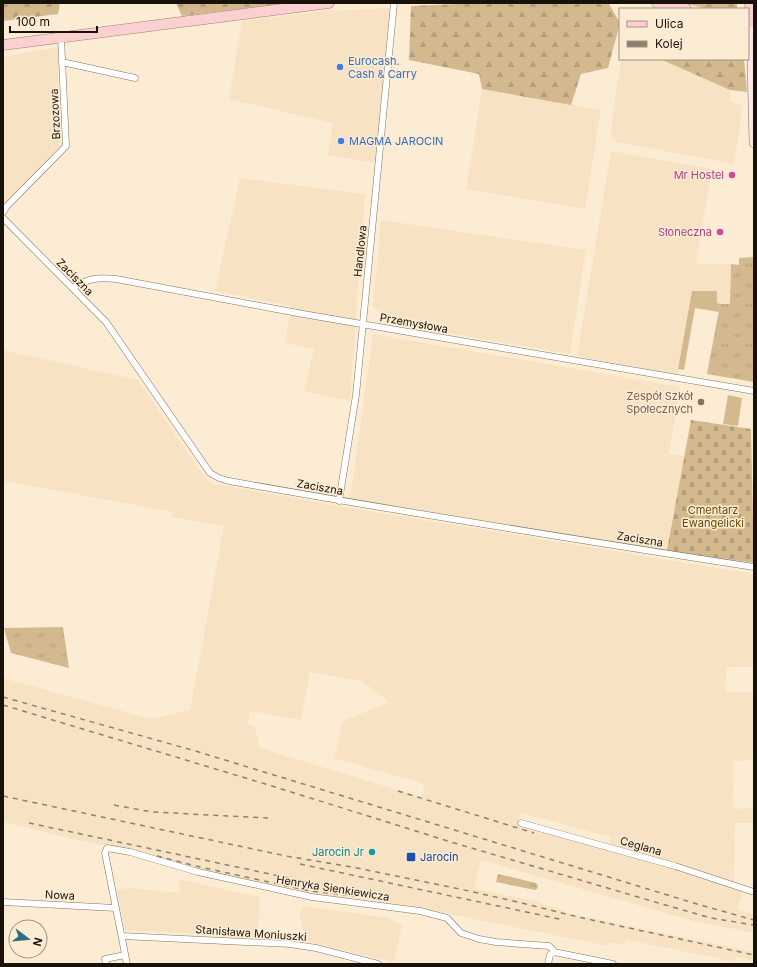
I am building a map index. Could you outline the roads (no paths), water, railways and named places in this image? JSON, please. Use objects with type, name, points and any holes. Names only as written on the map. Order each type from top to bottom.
[{"type":"main road","points":[[3,45],[329,3]]},
{"type":"main road","points":[[657,3],[681,8]]},
{"type":"main road","points":[[750,3],[749,22],[754,143]]},
{"type":"street","name":"Handlowa","points":[[339,501],[356,395],[394,3]]},
{"type":"street","name":"Brzozowa","points":[[3,212],[7,206],[66,146],[61,37]]},
{"type":"street","points":[[62,62],[135,78]]},
{"type":"street","name":"Zaciszna","points":[[3,218],[106,322],[210,473],[219,478],[339,501],[507,529],[754,566]]},
{"type":"street","name":"Przemysłowa","points":[[73,288],[84,281],[94,278],[116,279],[362,324],[754,391]]},
{"type":"street","name":"Ceglana","points":[[521,823],[676,866],[754,892]]},
{"type":"street","name":"Henryka Sienkiewicza","points":[[116,908],[105,853],[107,848],[130,852],[198,872],[312,897],[420,911],[447,918],[461,933],[479,939],[496,942],[549,946],[554,952],[613,964]]},
{"type":"street","name":"Nowa","points":[[3,902],[116,908]]},
{"type":"street","points":[[116,908],[127,964]]},
{"type":"street","name":"Stanisława Moniuszki","points":[[122,936],[290,944],[316,948],[361,962],[378,964]]},
{"type":"street","points":[[548,964],[550,955],[554,952]]},
{"type":"street","points":[[106,964],[104,959],[125,955]]},
{"type":"railway","points":[[3,697],[192,750],[754,920]]},
{"type":"railway","points":[[3,705],[272,786],[451,842],[655,902],[711,918],[754,925]]},
{"type":"railway","points":[[398,791],[534,833]]},
{"type":"railway","points":[[3,796],[286,856],[352,867],[469,891],[578,917],[754,955]]},
{"type":"railway","points":[[114,805],[152,812],[268,818]]},
{"type":"railway","points":[[29,823],[336,888]]},
{"type":"railway","points":[[157,856],[310,891],[391,900]]},
{"type":"railway","points":[[300,864],[564,920]]},
{"type":"place","name":"Eurocash. Cash & Carry","points":[[340,67]]},
{"type":"place","name":"MAGMA JAROCIN","points":[[341,141]]},
{"type":"place","name":"Mr Hostel","points":[[732,175]]},
{"type":"place","name":"Słoneczna","points":[[720,232]]},
{"type":"place","name":"Zespół Szkół Społecznych","points":[[701,402]]},
{"type":"place","name":"Jarocin Jr","points":[[372,852]]},
{"type":"place","name":"Jarocin","points":[[411,857]]},
{"type":"park label","name":"Cmentarz Ewangelicki","points":[[713,516]]}]
